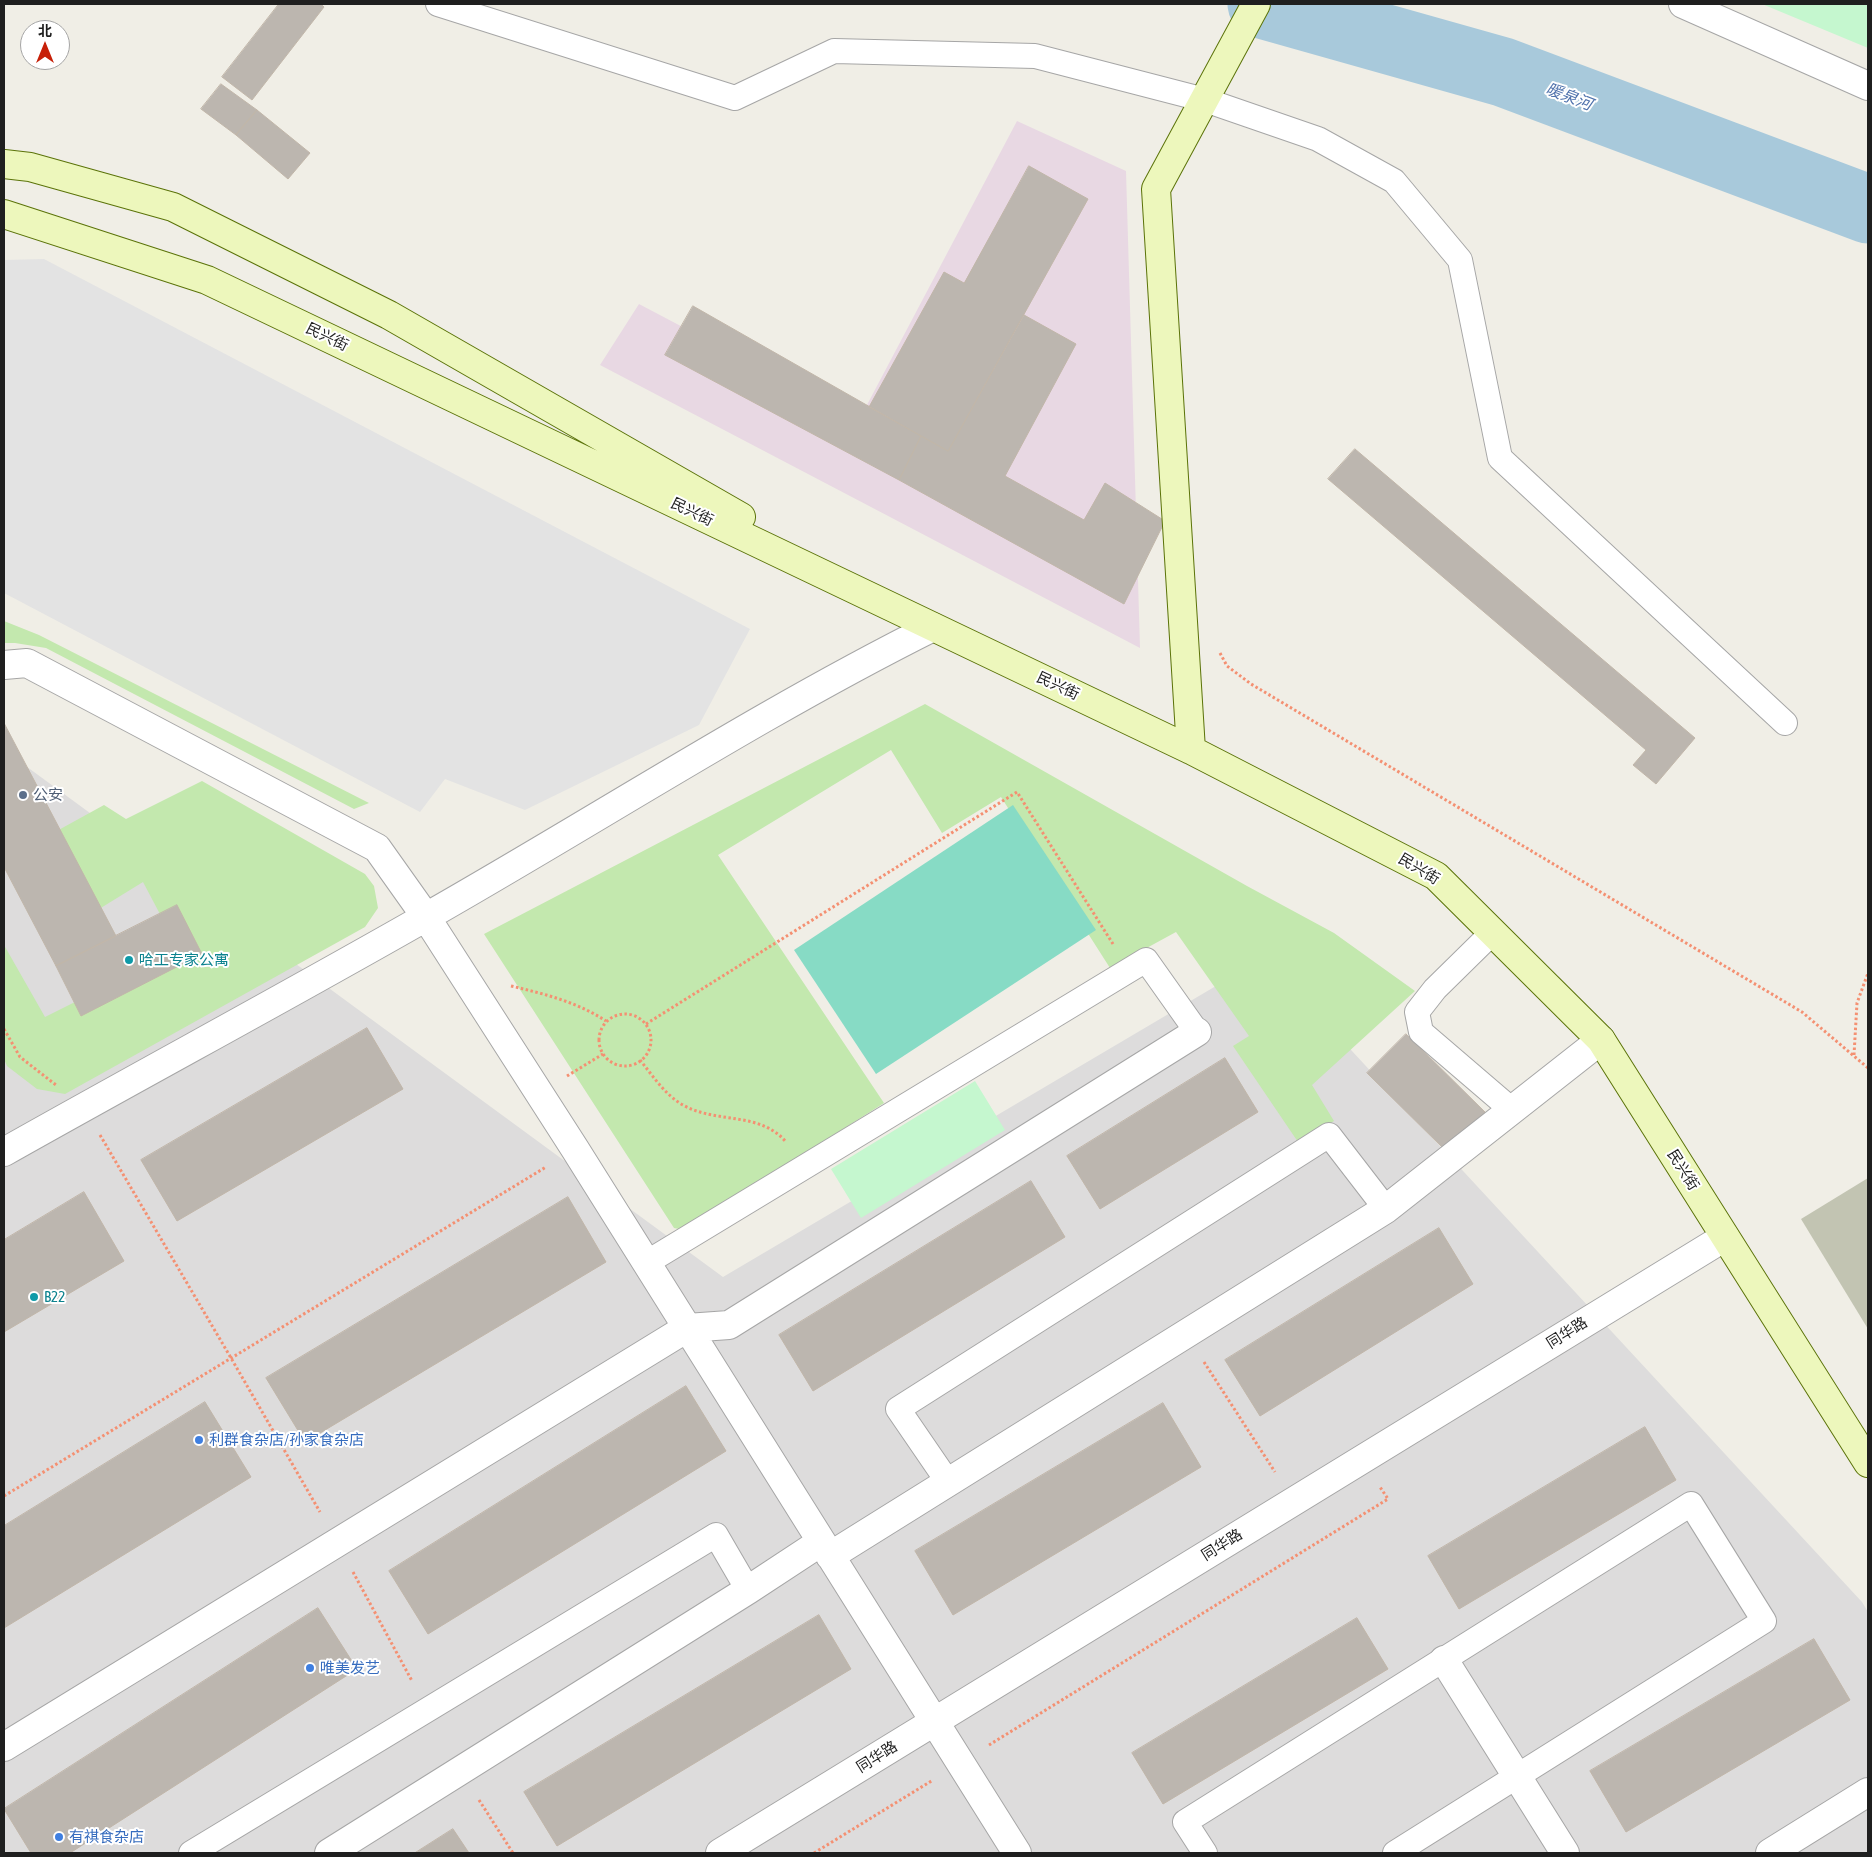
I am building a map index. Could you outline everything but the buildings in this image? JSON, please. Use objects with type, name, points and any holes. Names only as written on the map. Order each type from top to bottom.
[{"type":"street","points":[[1191,750],[1156,189],[1256,4]]},
{"type":"street","points":[[1683,4],[1868,86]]},
{"type":"street","points":[[4,164],[30,167],[173,207],[390,315],[933,627]]},
{"type":"street","name":"民兴街","points":[[4,214],[208,280],[1191,750],[1436,876],[1601,1040],[1868,1463]]},
{"type":"street","points":[[4,1152],[426,917],[699,755],[874,656],[933,627]]},
{"type":"street","points":[[4,666],[27,663],[377,848],[464,975],[1017,1853]]},
{"type":"street","points":[[4,1747],[687,1328],[729,1325],[1197,1032]]},
{"type":"street","points":[[329,1853],[748,1590],[948,1482],[1386,1209],[1601,1040]]},
{"type":"street","name":"同华路","points":[[720,1853],[1724,1237]]},
{"type":"street","points":[[1444,1660],[1565,1853]]},
{"type":"street","points":[[1770,1853],[1868,1792]]},
{"type":"lane","points":[[438,4],[734,98],[834,52],[1035,56],[1205,100],[1318,139],[1394,182],[1460,260],[1500,458],[1786,724]]},
{"type":"lane","points":[[1493,932],[1435,989],[1417,1012],[1420,1032],[1512,1110]]},
{"type":"lane","points":[[646,1264],[1146,960],[1197,1032]]},
{"type":"lane","points":[[948,1482],[898,1409],[1329,1135],[1386,1209]]},
{"type":"lane","points":[[1205,1853],[1185,1822],[1691,1504],[1764,1621],[1395,1853]]},
{"type":"lane","points":[[191,1853],[716,1535],[748,1590]]},
{"type":"path","points":[[1218,649],[1227,666],[1251,684],[1802,1012],[1868,1068]]},
{"type":"path","points":[[646,1024],[1017,792],[1130,970]]},
{"type":"path","points":[[1854,1055],[1857,1003],[1868,974]]},
{"type":"path","points":[[464,975],[553,996],[591,1011],[606,1021]]},
{"type":"path","points":[[622,1014],[631,1014],[639,1018],[646,1024],[651,1039],[646,1055],[633,1064],[617,1064],[609,1060],[599,1046],[601,1028],[606,1021],[622,1014]]},
{"type":"path","points":[[4,1029],[20,1057],[84,1107],[337,1542],[427,1710]]},
{"type":"path","points":[[538,1092],[603,1054]]},
{"type":"path","points":[[640,1060],[660,1085],[683,1105],[708,1115],[754,1121],[780,1134],[806,1166]]},
{"type":"path","points":[[4,1496],[575,1150]]},
{"type":"path","points":[[1186,1334],[1294,1501]]},
{"type":"path","points":[[814,1853],[1388,1499],[1362,1459]]},
{"type":"path","points":[[460,1771],[513,1853]]},
{"type":"shaded area","points":[[1017,121],[1126,171],[1140,648],[600,365],[639,304],[859,420]]},
{"type":"shaded area","points":[[44,259],[750,629],[699,725],[525,810],[445,779],[420,812],[4,593],[4,260]]},
{"type":"shaded area","points":[[4,750],[723,1277],[1265,957],[1862,1602],[1868,1612],[1868,1853],[4,1853]]},
{"type":"shaded area","points":[[1868,1178],[1868,1329],[1801,1219]]},
{"type":"green space","points":[[1762,4],[1868,4],[1868,48]]},
{"type":"green space","points":[[4,621],[39,635],[369,803],[354,809],[46,648],[4,643]]},
{"type":"green space","points":[[925,704],[1334,933],[1415,991],[1312,1085],[1334,1121],[1298,1142],[1233,1046],[1249,1036],[1176,932],[1110,968],[1001,797],[942,833],[891,750],[718,855],[884,1103],[684,1230],[674,1228],[484,934]]},
{"type":"green space","points":[[202,781],[365,874],[374,886],[378,908],[365,927],[65,1094],[37,1089],[7,1066],[4,1059],[4,945],[45,1017],[179,950],[143,882],[91,914],[44,838],[104,805],[126,819]]},
{"type":"green space","points":[[1013,805],[1096,930],[876,1074],[794,950]]},
{"type":"green space","points":[[975,1081],[1005,1130],[861,1218],[831,1169]]},
{"type":"waterway","name":"暖泉河","points":[[1262,4],[1503,72],[1868,209]]},
{"type":"place","name":"公安","points":[[23,795]]},
{"type":"place","name":"哈工专家公寓","points":[[129,960]]},
{"type":"place","name":"B22","points":[[34,1297]]},
{"type":"place","name":"利群食杂店/孙家食杂店","points":[[199,1440]]},
{"type":"place","name":"唯美发艺","points":[[310,1668]]},
{"type":"place","name":"有祺食杂店","points":[[59,1837]]}]
